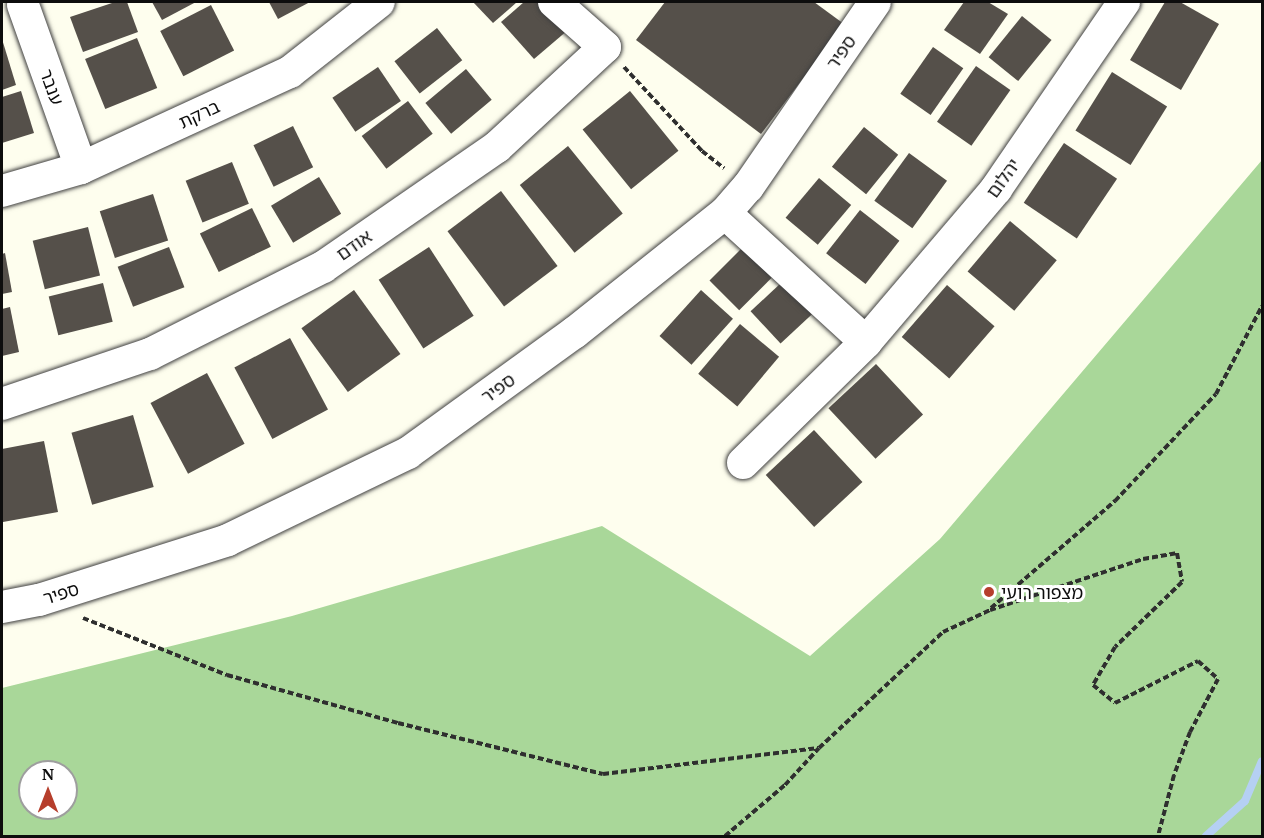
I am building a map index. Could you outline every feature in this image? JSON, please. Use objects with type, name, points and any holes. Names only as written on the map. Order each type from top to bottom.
[{"type":"street","name":"ברקת","points":[[2,191],[81,168],[290,72],[379,2]]},
{"type":"street","points":[[555,2],[605,47]]},
{"type":"street","name":"ספיר","points":[[2,607],[39,600],[228,540],[408,453],[574,333],[725,213],[748,187],[875,2]]},
{"type":"street","name":"יהלום","points":[[743,463],[866,342],[996,189],[1124,2]]},
{"type":"street","name":"ענבר","points":[[18,6],[81,168]]},
{"type":"street","name":"אודם","points":[[2,404],[150,354],[323,267],[497,147],[605,47]]},
{"type":"street","points":[[725,213],[866,342]]},
{"type":"path","points":[[605,47],[702,151]]},
{"type":"path","points":[[990,610],[1114,501],[1216,394],[1263,306]]},
{"type":"path","points":[[725,837],[785,785],[819,748],[943,632],[990,610],[1143,559],[1177,553],[1182,582],[1114,647],[1093,685],[1114,703],[1198,661],[1218,679],[1190,732],[1173,775],[1158,837]]},
{"type":"path","points":[[39,600],[227,675],[399,723],[603,774],[819,748]]},
{"type":"green space","points":[[1262,160],[1262,836],[2,836],[2,688],[292,616],[602,526],[810,656],[940,539]]},
{"type":"building","points":[[115,2],[127,2],[138,32],[83,52],[70,17]]},
{"type":"building","points":[[152,2],[196,2],[162,20]]},
{"type":"building","points":[[269,2],[310,2],[278,19]]},
{"type":"building","points":[[473,2],[517,2],[493,23]]},
{"type":"building","points":[[524,2],[543,2],[568,30],[534,59],[501,22]]},
{"type":"building","points":[[665,2],[814,2],[844,24],[761,134],[636,40]]},
{"type":"building","points":[[964,2],[988,2],[1008,14],[980,54],[944,30]]},
{"type":"building","points":[[1165,2],[1180,2],[1219,24],[1181,90],[1130,60]]},
{"type":"building","points":[[211,5],[234,50],[183,76],[160,31]]},
{"type":"building","points":[[1022,16],[1052,40],[1018,81],[989,57]]},
{"type":"building","points":[[437,28],[462,60],[420,94],[394,61]]},
{"type":"building","points":[[137,38],[157,88],[105,109],[85,59]]},
{"type":"building","points":[[2,39],[16,85],[2,90]]},
{"type":"building","points":[[933,47],[963,68],[931,115],[900,94]]},
{"type":"building","points":[[976,66],[1010,90],[971,146],[937,122]]},
{"type":"building","points":[[378,67],[401,101],[355,132],[332,98]]},
{"type":"building","points":[[466,69],[492,100],[451,134],[425,103]]},
{"type":"building","points":[[1112,72],[1167,106],[1131,165],[1075,131]]},
{"type":"building","points":[[21,91],[34,133],[2,143],[2,97]]},
{"type":"building","points":[[630,91],[678,151],[631,189],[583,129]]},
{"type":"building","points":[[408,101],[433,134],[386,169],[362,136]]},
{"type":"building","points":[[293,126],[313,167],[274,187],[253,145]]},
{"type":"building","points":[[864,127],[898,155],[866,194],[832,167]]},
{"type":"building","points":[[1064,143],[1117,179],[1077,238],[1024,203]]},
{"type":"building","points":[[568,146],[623,214],[575,253],[520,185]]},
{"type":"building","points":[[909,153],[947,181],[912,228],[874,201]]},
{"type":"building","points":[[232,162],[249,204],[202,222],[186,181]]},
{"type":"building","points":[[319,177],[341,214],[293,243],[271,206]]},
{"type":"building","points":[[819,178],[851,205],[818,245],[786,218]]},
{"type":"building","points":[[501,191],[558,266],[504,306],[447,231]]},
{"type":"building","points":[[153,194],[168,241],[115,258],[100,211]]},
{"type":"building","points":[[252,208],[271,247],[219,272],[200,233]]},
{"type":"building","points":[[860,210],[899,241],[866,284],[826,253]]},
{"type":"building","points":[[1010,221],[1057,260],[1014,311],[968,272]]},
{"type":"building","points":[[88,227],[100,276],[45,289],[33,241]]},
{"type":"building","points":[[169,247],[184,287],[133,307],[118,267]]},
{"type":"building","points":[[429,247],[474,316],[423,348],[379,280]]},
{"type":"building","points":[[742,248],[772,278],[739,310],[709,281]]},
{"type":"building","points":[[5,253],[12,292],[2,294],[2,254]]},
{"type":"building","points":[[782,282],[812,314],[781,344],[751,311]]},
{"type":"building","points":[[103,283],[113,322],[58,335],[49,297]]},
{"type":"building","points":[[947,285],[995,326],[949,378],[902,337]]},
{"type":"building","points":[[354,290],[400,354],[348,392],[301,328]]},
{"type":"building","points":[[701,290],[733,319],[691,365],[660,336]]},
{"type":"building","points":[[10,307],[19,352],[2,356],[2,309]]},
{"type":"building","points":[[740,324],[779,357],[737,407],[698,374]]},
{"type":"building","points":[[290,338],[328,410],[272,439],[234,368]]},
{"type":"building","points":[[876,364],[923,414],[876,459],[828,408]]},
{"type":"building","points":[[207,373],[245,444],[188,474],[150,403]]},
{"type":"building","points":[[133,415],[154,487],[92,505],[71,433]]},
{"type":"building","points":[[814,430],[862,482],[814,527],[766,475]]},
{"type":"building","points":[[44,441],[58,512],[3,522],[2,449]]},
{"type":"waterway","points":[[1206,836],[1245,801],[1262,761]]},
{"type":"place","name":"מצפור רועי","points":[[989,592]]}]
